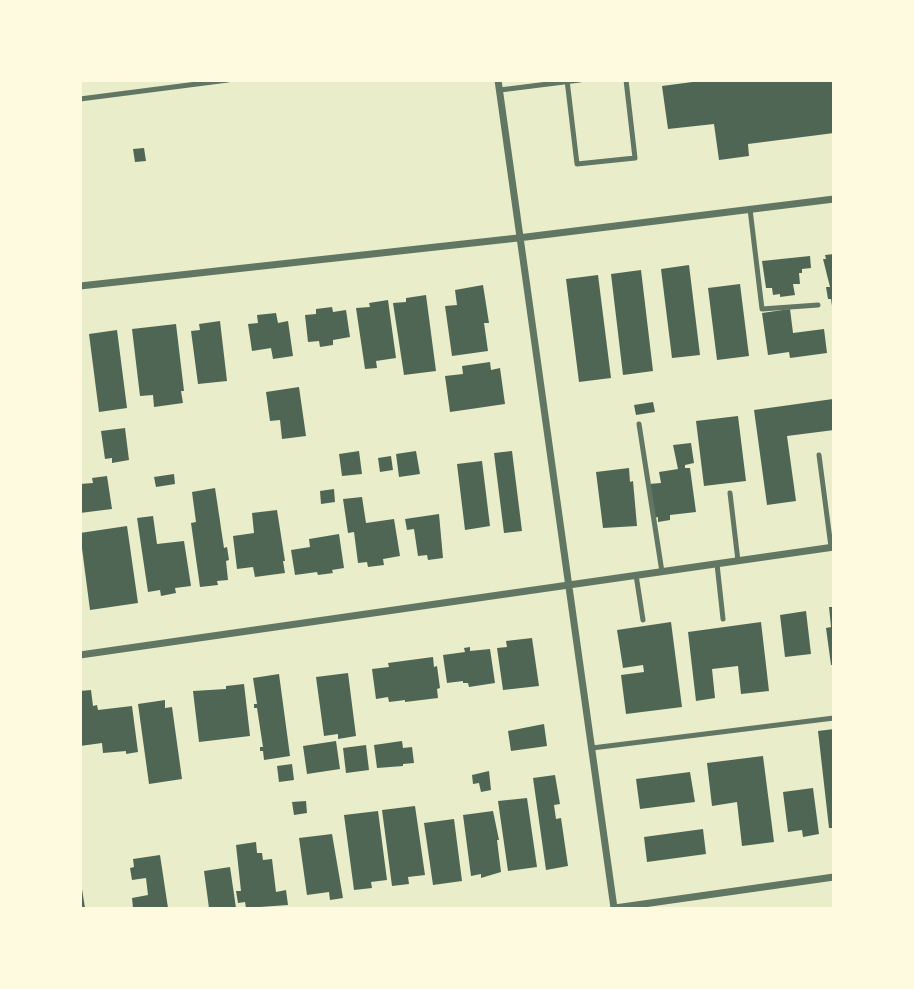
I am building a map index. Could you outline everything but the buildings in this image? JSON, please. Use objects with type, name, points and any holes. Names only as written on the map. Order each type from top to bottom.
[{"type":"street","points":[[498,80],[518,238],[615,908],[834,877]]},
{"type":"street","points":[[80,286],[518,238],[834,199]]},
{"type":"street","points":[[80,655],[832,547]]},
{"type":"lane","points":[[80,99],[228,80]]},
{"type":"lane","points":[[500,90],[580,80]]},
{"type":"lane","points":[[567,81],[577,164],[635,158],[626,80]]},
{"type":"lane","points":[[750,209],[762,309],[818,305]]},
{"type":"lane","points":[[639,424],[662,572]]},
{"type":"lane","points":[[818,455],[832,547]]},
{"type":"lane","points":[[730,493],[738,561]]},
{"type":"lane","points":[[717,564],[723,619]]},
{"type":"lane","points":[[636,575],[643,620]]},
{"type":"lane","points":[[592,748],[834,719]]}]
